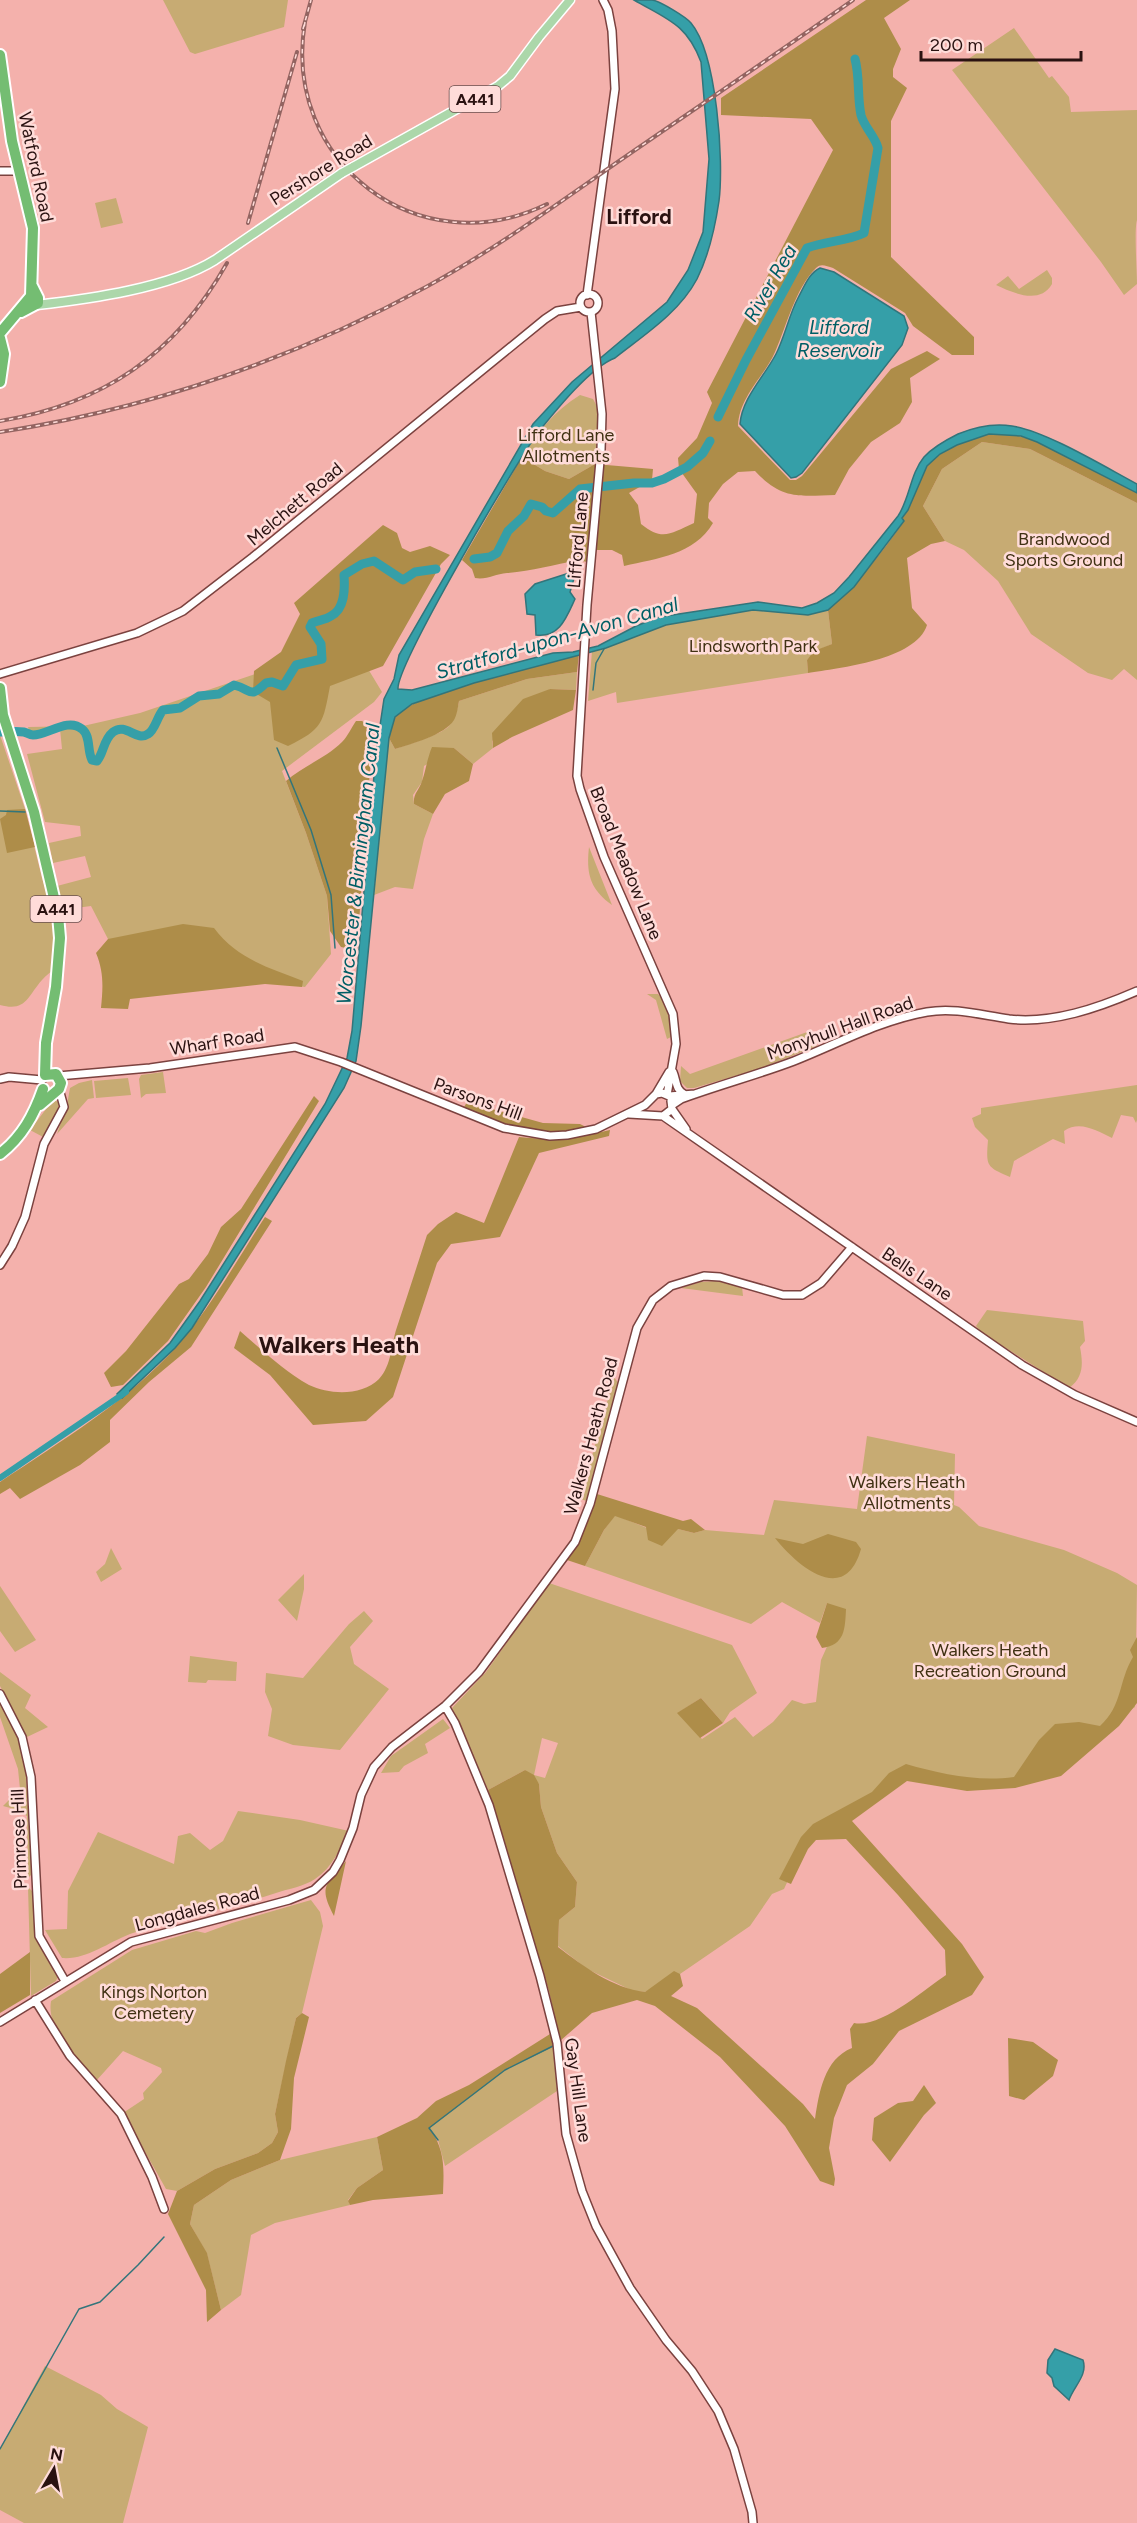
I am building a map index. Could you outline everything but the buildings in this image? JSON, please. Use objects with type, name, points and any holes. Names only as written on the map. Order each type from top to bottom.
[{"type":"highway","name":"Watford Road","points":[[0,55],[12,141],[18,171],[32,217],[33,298]]},
{"type":"highway","points":[[0,382],[3,362],[1,340],[12,319],[33,298]]},
{"type":"highway","name":"A441","points":[[0,688],[5,721],[34,812],[58,915],[60,938],[58,968],[46,1042],[52,1083]]},
{"type":"highway","points":[[0,1154],[14,1141],[52,1083]]},
{"type":"main road","name":"Pershore Road","points":[[33,298],[53,303],[126,290],[199,269],[342,173],[498,86],[510,76],[538,37],[570,0]]},
{"type":"street","name":"Lifford Lane","points":[[587,295],[615,89],[612,31],[603,0]]},
{"type":"street","points":[[0,171],[18,171]]},
{"type":"street","name":"Lifford Lane","points":[[580,307],[581,299],[587,295],[595,296],[598,301],[596,309],[591,312],[602,414],[585,664]]},
{"type":"street","points":[[580,307],[585,312],[591,312]]},
{"type":"street","name":"Melchett Road","points":[[0,674],[137,633],[177,615],[254,557],[544,319],[557,311],[580,307]]},
{"type":"street","name":"Broad Meadow Lane","points":[[585,664],[577,768],[580,789],[614,879],[673,1014],[676,1030],[668,1096]]},
{"type":"street","name":"Monyhull Hall Road","points":[[672,1107],[676,1101],[718,1088],[873,1029],[925,1012],[943,1010],[1009,1019],[1035,1019],[1074,1013],[1137,991]]},
{"type":"street","name":"Wharf Road","points":[[0,1079],[9,1077],[52,1083],[81,1075],[201,1061],[290,1047],[355,1068]]},
{"type":"street","name":"Parsons Hill","points":[[355,1068],[504,1128],[530,1134],[559,1136],[596,1129],[649,1102]]},
{"type":"street","points":[[672,1069],[676,1085],[684,1094]]},
{"type":"street","name":"Broad Meadow Lane","points":[[656,1094],[672,1069]]},
{"type":"street","points":[[0,1265],[12,1246],[25,1217],[44,1144],[64,1107],[52,1083]]},
{"type":"street","points":[[656,1094],[668,1096],[672,1107],[663,1116],[654,1115],[651,1112],[649,1102],[656,1094]]},
{"type":"street","name":"Monyhull Hall Road","points":[[668,1096],[695,1094]]},
{"type":"street","name":"Bells Lane","points":[[672,1107],[690,1133]]},
{"type":"street","name":"Parsons Hill","points":[[628,1114],[654,1115]]},
{"type":"street","name":"Bells Lane","points":[[663,1116],[1022,1365],[1068,1391],[1137,1422]]},
{"type":"street","name":"Walkers Heath Road","points":[[314,1890],[333,1872],[340,1860],[353,1828],[360,1795],[374,1767],[392,1747],[445,1706],[479,1672],[575,1542],[590,1504],[637,1328],[653,1300],[671,1286],[696,1277],[720,1277],[796,1296],[808,1293],[821,1283],[852,1247]]},
{"type":"street","name":"Primrose Hill","points":[[0,1694],[22,1737],[31,1777],[39,1936],[65,1981]]},
{"type":"street","name":"Gay Hill Lane","points":[[445,1706],[455,1723],[489,1805],[540,1976],[557,2043],[566,2134],[582,2191],[600,2234],[630,2288],[666,2340],[692,2371],[718,2411],[734,2448],[753,2523]]},
{"type":"street","name":"Longdales Road","points":[[0,2022],[131,1942],[288,1900],[314,1890]]},
{"type":"street","points":[[35,2000],[70,2056],[121,2114],[152,2177],[164,2209]]},
{"type":"green space","points":[[163,0],[288,0],[284,27],[195,54],[190,52]]},
{"type":"green space","points":[[1014,28],[1049,78],[1052,76],[1069,97],[1071,112],[1137,110],[1137,284],[1124,295],[952,70]]},
{"type":"green space","points":[[116,198],[123,223],[101,228],[95,203]]},
{"type":"green space","points":[[1047,270],[1052,278],[1052,284],[1041,294],[1033,296],[1018,294],[996,285],[1008,276],[1019,289]]},
{"type":"green space","name":"Lifford Lane Allotments","points":[[580,395],[593,399],[599,410],[595,464],[569,479],[545,471],[522,457],[547,423]]},
{"type":"green space","name":"Brandwood Sports Ground","points":[[982,442],[1030,449],[1137,503],[1137,680],[1124,669],[1112,680],[1088,673],[1031,634],[998,581],[964,550],[945,541],[923,506],[942,469]]},
{"type":"green space","name":"Lindsworth Park","points":[[753,610],[808,615],[828,610],[832,644],[814,652],[807,660],[808,673],[617,703],[616,692],[588,701],[592,651],[666,625]]},
{"type":"green space","points":[[356,649],[382,692],[374,702],[282,771],[327,896],[331,954],[305,987],[219,972],[108,939],[91,906],[61,910],[57,886],[91,877],[85,856],[53,863],[49,843],[81,836],[80,826],[45,822],[27,754],[62,749],[60,729],[49,735],[31,737],[28,727],[83,726],[140,713],[267,670]]},
{"type":"green space","points":[[577,672],[576,690],[550,689],[492,741],[493,748],[473,764],[454,748],[424,766],[422,782],[413,795],[414,804],[433,814],[424,839],[413,889],[395,887],[374,895],[389,738],[395,749],[448,727],[459,701],[527,679]]},
{"type":"green space","points":[[0,735],[25,809],[54,916],[57,967],[44,978],[25,1002],[9,1007],[0,1005]]},
{"type":"green space","points":[[589,847],[612,905],[599,893],[591,880],[588,865]]},
{"type":"green space","points":[[647,994],[658,994],[665,1003],[670,1020],[671,1037],[667,1039],[656,1000]]},
{"type":"green space","points":[[810,1031],[817,1046],[759,1069],[694,1088],[687,1088],[680,1081],[681,1066],[690,1074]]},
{"type":"green space","points":[[163,1072],[166,1093],[146,1094],[141,1098],[139,1079],[141,1075]]},
{"type":"green space","points":[[128,1078],[131,1095],[96,1098],[94,1081]]},
{"type":"green space","points":[[92,1080],[94,1098],[88,1099],[57,1134],[70,1088]]},
{"type":"green space","points":[[1137,1085],[1136,1123],[1133,1117],[1121,1115],[1112,1138],[1088,1128],[1076,1126],[1070,1128],[1064,1131],[1065,1144],[1053,1139],[1014,1161],[1010,1177],[996,1171],[989,1164],[988,1140],[975,1127],[972,1118],[981,1114],[981,1108]]},
{"type":"green space","points":[[53,1100],[59,1102],[58,1114],[45,1138],[30,1130]]},
{"type":"green space","points":[[716,1281],[742,1287],[743,1296],[681,1288],[701,1282]]},
{"type":"green space","points":[[987,1310],[1083,1321],[1085,1341],[1080,1347],[1081,1369],[1074,1384],[1069,1388],[982,1333],[976,1326]]},
{"type":"green space","points":[[614,1377],[619,1384],[590,1498],[587,1501],[580,1499]]},
{"type":"green space","name":"Walkers Heath Recreation Ground","points":[[867,1436],[955,1454],[954,1505],[979,1526],[1064,1550],[1117,1573],[1137,1585],[1135,1707],[1015,1788],[906,1776],[809,1835],[784,1889],[772,1894],[750,1926],[680,1974],[645,1992],[633,1991],[587,1969],[558,1946],[559,1920],[575,1907],[577,1882],[557,1853],[541,1807],[539,1784],[525,1770],[488,1790],[452,1708],[486,1672],[549,1583],[732,1645],[757,1693],[730,1712],[723,1723],[701,1698],[678,1713],[702,1739],[735,1717],[753,1737],[773,1722],[792,1700],[804,1704],[816,1702],[821,1660],[834,1631],[827,1603],[820,1623],[782,1602],[751,1624],[585,1566],[604,1530],[615,1515],[647,1528],[678,1529],[694,1533],[705,1530],[764,1535],[774,1500],[857,1509]],"holes":[[[542,1738],[558,1743],[545,1778],[534,1775]]]},
{"type":"green space","points":[[111,1548],[122,1569],[101,1582],[96,1572],[105,1564]]},
{"type":"green space","points":[[304,1574],[304,1589],[297,1621],[278,1600]]},
{"type":"green space","points":[[0,1586],[36,1640],[15,1652],[0,1631]]},
{"type":"green space","points":[[364,1611],[373,1621],[350,1647],[354,1664],[389,1689],[340,1750],[293,1745],[268,1736],[272,1709],[265,1692],[266,1673],[303,1678],[349,1624]]},
{"type":"green space","points":[[190,1656],[237,1662],[236,1681],[188,1682]]},
{"type":"green space","points":[[0,1672],[31,1695],[25,1708],[48,1727],[27,1737],[0,1686]]},
{"type":"green space","points":[[0,1700],[18,1734],[25,1758],[32,1874],[28,1878],[27,1816],[18,1810],[3,1806],[20,1789],[18,1769],[0,1717]]},
{"type":"green space","points":[[443,1719],[450,1728],[425,1744],[428,1753],[404,1766],[399,1772],[381,1773],[391,1756]]},
{"type":"green space","points":[[238,1811],[300,1820],[349,1831],[331,1864],[321,1875],[306,1884],[148,1928],[88,1954],[62,1958],[45,1930],[67,1929],[68,1891],[98,1832],[174,1864],[178,1836],[190,1833],[210,1850],[223,1841]]},
{"type":"green space","points":[[28,1887],[33,1892],[37,1939],[58,1976],[56,1981],[31,1996]]},
{"type":"green space","name":"Kings Norton Cemetery","points":[[311,1900],[320,1912],[323,1926],[302,2013],[296,2018],[275,2114],[278,2132],[272,2143],[258,2153],[215,2169],[177,2191],[166,2189],[123,2113],[144,2099],[143,2093],[162,2072],[161,2068],[123,2051],[96,2081],[58,2034],[53,2023],[51,2001],[132,1950],[196,1931],[205,1933]]},
{"type":"green space","points":[[553,2046],[557,2091],[445,2166],[438,2140],[429,2128],[505,2070]]},
{"type":"green space","points":[[377,2137],[383,2170],[357,2188],[348,2200],[350,2205],[275,2223],[251,2235],[241,2295],[221,2310],[207,2254],[190,2224],[194,2205],[231,2180],[280,2160]]},
{"type":"green space","points":[[45,2366],[101,2395],[117,2409],[148,2427],[123,2523],[24,2523],[0,2510],[0,2449]]},
{"type":"shaded area","points":[[866,0],[910,0],[884,18],[901,49],[893,69],[893,77],[907,88],[891,121],[891,257],[974,337],[974,355],[952,355],[913,326],[905,313],[833,268],[820,266],[802,286],[775,352],[747,396],[739,416],[738,426],[790,480],[796,480],[802,476],[891,369],[927,351],[940,359],[910,378],[912,402],[900,423],[871,442],[849,469],[835,495],[811,496],[783,492],[755,471],[738,472],[723,484],[709,503],[708,518],[713,523],[705,534],[696,542],[674,554],[624,566],[622,555],[612,550],[588,550],[587,562],[578,560],[487,578],[475,578],[472,569],[462,560],[522,457],[545,471],[569,479],[595,464],[653,469],[652,480],[629,493],[638,505],[641,524],[655,533],[667,534],[694,523],[697,494],[679,469],[678,458],[697,438],[712,403],[707,392],[833,150],[811,119],[721,115],[721,98]]},
{"type":"shaded area","points":[[1004,433],[1039,442],[1073,457],[1137,493],[1137,503],[1030,449],[982,442],[942,469],[923,506],[945,541],[931,544],[907,558],[912,608],[927,625],[920,637],[908,647],[875,660],[808,673],[807,660],[814,651],[832,644],[828,610],[868,568],[904,521],[902,518],[932,460],[961,442]]},
{"type":"shaded area","points":[[383,525],[397,533],[402,548],[410,552],[430,546],[450,555],[441,564],[383,666],[330,686],[320,724],[308,735],[288,746],[274,740],[270,702],[253,692],[254,671],[281,652],[300,614],[294,603]]},
{"type":"shaded area","points":[[579,654],[577,672],[527,679],[459,701],[456,716],[450,725],[418,742],[395,749],[389,738],[396,716],[408,707],[428,698],[481,680]]},
{"type":"shaded area","points":[[550,689],[576,690],[573,710],[493,748],[492,733],[523,699]]},
{"type":"shaded area","points":[[356,721],[362,721],[373,728],[357,950],[341,947],[330,931],[327,896],[286,781],[336,748]]},
{"type":"shaded area","points":[[432,747],[454,748],[473,764],[469,781],[445,794],[433,814],[414,804]]},
{"type":"shaded area","points":[[25,809],[35,847],[7,853],[0,819],[6,815],[7,810]]},
{"type":"shaded area","points":[[183,924],[214,928],[223,939],[243,955],[303,981],[302,987],[265,984],[130,999],[128,1009],[101,1008],[102,980],[96,953],[108,939]]},
{"type":"shaded area","points":[[314,1096],[319,1101],[206,1287],[168,1341],[123,1385],[111,1387],[104,1373],[126,1351],[179,1284],[189,1279],[208,1254],[221,1227],[241,1209]]},
{"type":"shaded area","points":[[467,1102],[543,1123],[580,1124],[588,1128],[556,1132],[524,1129],[463,1109]]},
{"type":"shaded area","points":[[610,1130],[609,1136],[539,1153],[500,1237],[451,1244],[437,1263],[393,1397],[366,1421],[313,1425],[270,1375],[234,1348],[240,1331],[282,1367],[309,1385],[326,1391],[346,1392],[372,1385],[383,1373],[391,1354],[397,1327],[427,1235],[456,1212],[484,1223],[519,1137],[565,1138]]},
{"type":"shaded area","points":[[265,1217],[272,1221],[191,1347],[149,1382],[110,1420],[110,1442],[80,1465],[20,1499],[10,1488],[0,1494],[0,1482],[116,1402],[158,1366],[177,1346],[212,1299]]},
{"type":"shaded area","points":[[597,1494],[683,1521],[691,1519],[705,1530],[694,1533],[678,1529],[662,1546],[648,1540],[646,1527],[615,1516],[604,1530],[585,1566],[567,1560],[579,1543]]},
{"type":"shaded area","points":[[828,1534],[856,1542],[861,1549],[854,1566],[844,1575],[833,1578],[821,1576],[808,1569],[775,1538],[803,1544]]},
{"type":"shaded area","points":[[827,1603],[846,1609],[845,1623],[839,1640],[822,1648],[816,1637]]},
{"type":"shaded area","points":[[1137,1637],[1137,1703],[1119,1726],[1061,1776],[1015,1788],[967,1791],[907,1781],[852,1821],[962,1944],[984,1977],[972,1995],[899,2031],[873,2064],[847,2085],[834,2118],[829,2148],[835,2179],[834,2186],[820,2181],[785,2126],[720,2057],[655,2006],[637,2000],[592,2013],[560,2041],[549,1991],[488,1790],[525,1770],[534,1775],[539,1784],[541,1807],[557,1853],[577,1882],[575,1907],[559,1920],[558,1947],[598,1975],[633,1990],[645,1992],[674,1971],[680,1974],[683,1986],[671,1996],[697,2008],[803,2104],[815,2119],[821,2088],[829,2068],[843,2053],[852,2048],[850,2029],[854,2023],[865,2023],[889,2014],[946,1975],[945,1950],[846,1839],[816,1840],[808,1849],[791,1884],[779,1879],[801,1837],[813,1824],[872,1792],[889,1773],[906,1764],[959,1776],[1014,1777],[1039,1740],[1055,1724],[1079,1722],[1100,1726],[1117,1702],[1133,1657],[1130,1650]]},
{"type":"shaded area","points":[[701,1698],[723,1723],[700,1738],[677,1713]]},
{"type":"shaded area","points":[[346,1861],[334,1916],[326,1898],[326,1886]]},
{"type":"shaded area","points":[[30,1952],[30,1995],[0,2013],[0,1974]]},
{"type":"shaded area","points":[[302,2013],[309,2017],[294,2078],[291,2129],[280,2160],[231,2180],[194,2205],[190,2224],[207,2253],[221,2310],[207,2322],[206,2290],[168,2214],[177,2191],[215,2169],[258,2153],[272,2143],[278,2132],[275,2114],[286,2061],[296,2018]]},
{"type":"shaded area","points":[[550,2034],[555,2046],[505,2070],[430,2128],[443,2160],[443,2194],[373,2200],[350,2205],[348,2201],[357,2188],[383,2170],[377,2137],[417,2118],[436,2101],[469,2085]]},
{"type":"shaded area","points":[[1008,2038],[1033,2042],[1058,2060],[1053,2076],[1024,2100],[1009,2096]]},
{"type":"shaded area","points":[[924,2085],[936,2103],[924,2115],[890,2162],[872,2140],[874,2118],[898,2103],[913,2101]]},
{"type":"water","points":[[634,0],[656,1],[688,20],[700,38],[707,58],[717,109],[720,183],[716,221],[705,260],[697,279],[671,313],[638,341],[585,379],[540,430],[485,518],[436,604],[403,672],[398,689],[412,690],[553,653],[573,652],[598,646],[659,617],[758,602],[802,608],[817,603],[834,593],[849,577],[898,516],[924,457],[944,441],[971,429],[1005,425],[1026,429],[1075,450],[1137,484],[1137,493],[1037,442],[1021,436],[989,434],[957,445],[940,454],[927,466],[908,510],[902,518],[904,521],[854,587],[828,610],[808,615],[753,610],[666,625],[606,648],[474,683],[412,704],[395,717],[389,738],[356,1061],[344,1088],[192,1328],[175,1348],[122,1398],[117,1394],[170,1343],[200,1301],[325,1104],[347,1058],[352,1031],[376,752],[384,699],[394,679],[399,655],[533,424],[572,382],[667,302],[688,270],[703,232],[709,159],[701,62],[689,39],[675,24]]},
{"type":"water","name":"Lifford Reservoir","points":[[820,268],[834,272],[904,316],[908,328],[902,345],[802,473],[791,478],[740,424],[745,405],[776,354],[802,289]]},
{"type":"water","points":[[569,573],[575,575],[570,592],[575,599],[569,612],[557,629],[544,635],[536,635],[535,615],[527,614],[525,594],[535,584]]},
{"type":"water","points":[[1055,2349],[1083,2360],[1084,2371],[1069,2400],[1054,2386],[1052,2378],[1047,2373],[1048,2360]]},
{"type":"waterway","name":"River Rea","points":[[718,417],[807,248],[864,233],[878,148],[861,115],[855,59]]},
{"type":"waterway","name":"River Rea","points":[[474,559],[490,557],[497,553],[508,531],[524,516],[531,504],[553,513],[580,489],[652,483],[664,479],[687,467],[703,453],[710,441]]},
{"type":"waterway","name":"River Rea","points":[[0,732],[24,732],[33,735],[64,726],[76,726],[85,732],[92,760],[97,761],[107,739],[113,732],[122,729],[144,736],[152,730],[163,710],[180,708],[199,696],[219,694],[234,685],[251,692],[266,683],[272,682],[283,686],[296,665],[322,659],[321,644],[310,627],[312,623],[336,613],[342,604],[344,575],[362,564],[374,561],[403,580],[415,572],[436,569]]},
{"type":"waterway","points":[[593,690],[596,663],[604,649]]},
{"type":"waterway","points":[[277,748],[311,830],[331,895],[335,948]]},
{"type":"waterway","points":[[0,811],[25,812]]},
{"type":"waterway","name":"Worcester & Birmingham Canal","points":[[0,1478],[126,1392]]},
{"type":"waterway","points":[[438,2140],[429,2128],[505,2070],[553,2046]]},
{"type":"waterway","points":[[0,2449],[79,2309],[100,2302],[164,2237]]},
{"type":"railway","points":[[303,29],[311,0]]},
{"type":"railway","points":[[0,432],[111,410],[219,378],[324,337],[376,313],[450,274],[519,230],[853,0]]},
{"type":"railway","points":[[305,22],[303,73],[315,118],[337,158],[369,189],[408,211],[452,222],[499,220],[547,204]]},
{"type":"railway","points":[[248,223],[297,52]]},
{"type":"railway","points":[[0,421],[72,402],[103,388],[133,370],[159,349],[184,324],[207,296],[227,263]]},
{"type":"district","name":"Lifford","points":[[639,216]]},
{"type":"district","name":"Walkers Heath","points":[[339,1344]]},
{"type":"water label","name":"Stratford-upon-Avon Canal","points":[[557,638]]},
{"type":"park label","name":"Walkers Heath Allotments","points":[[907,1492]]}]
